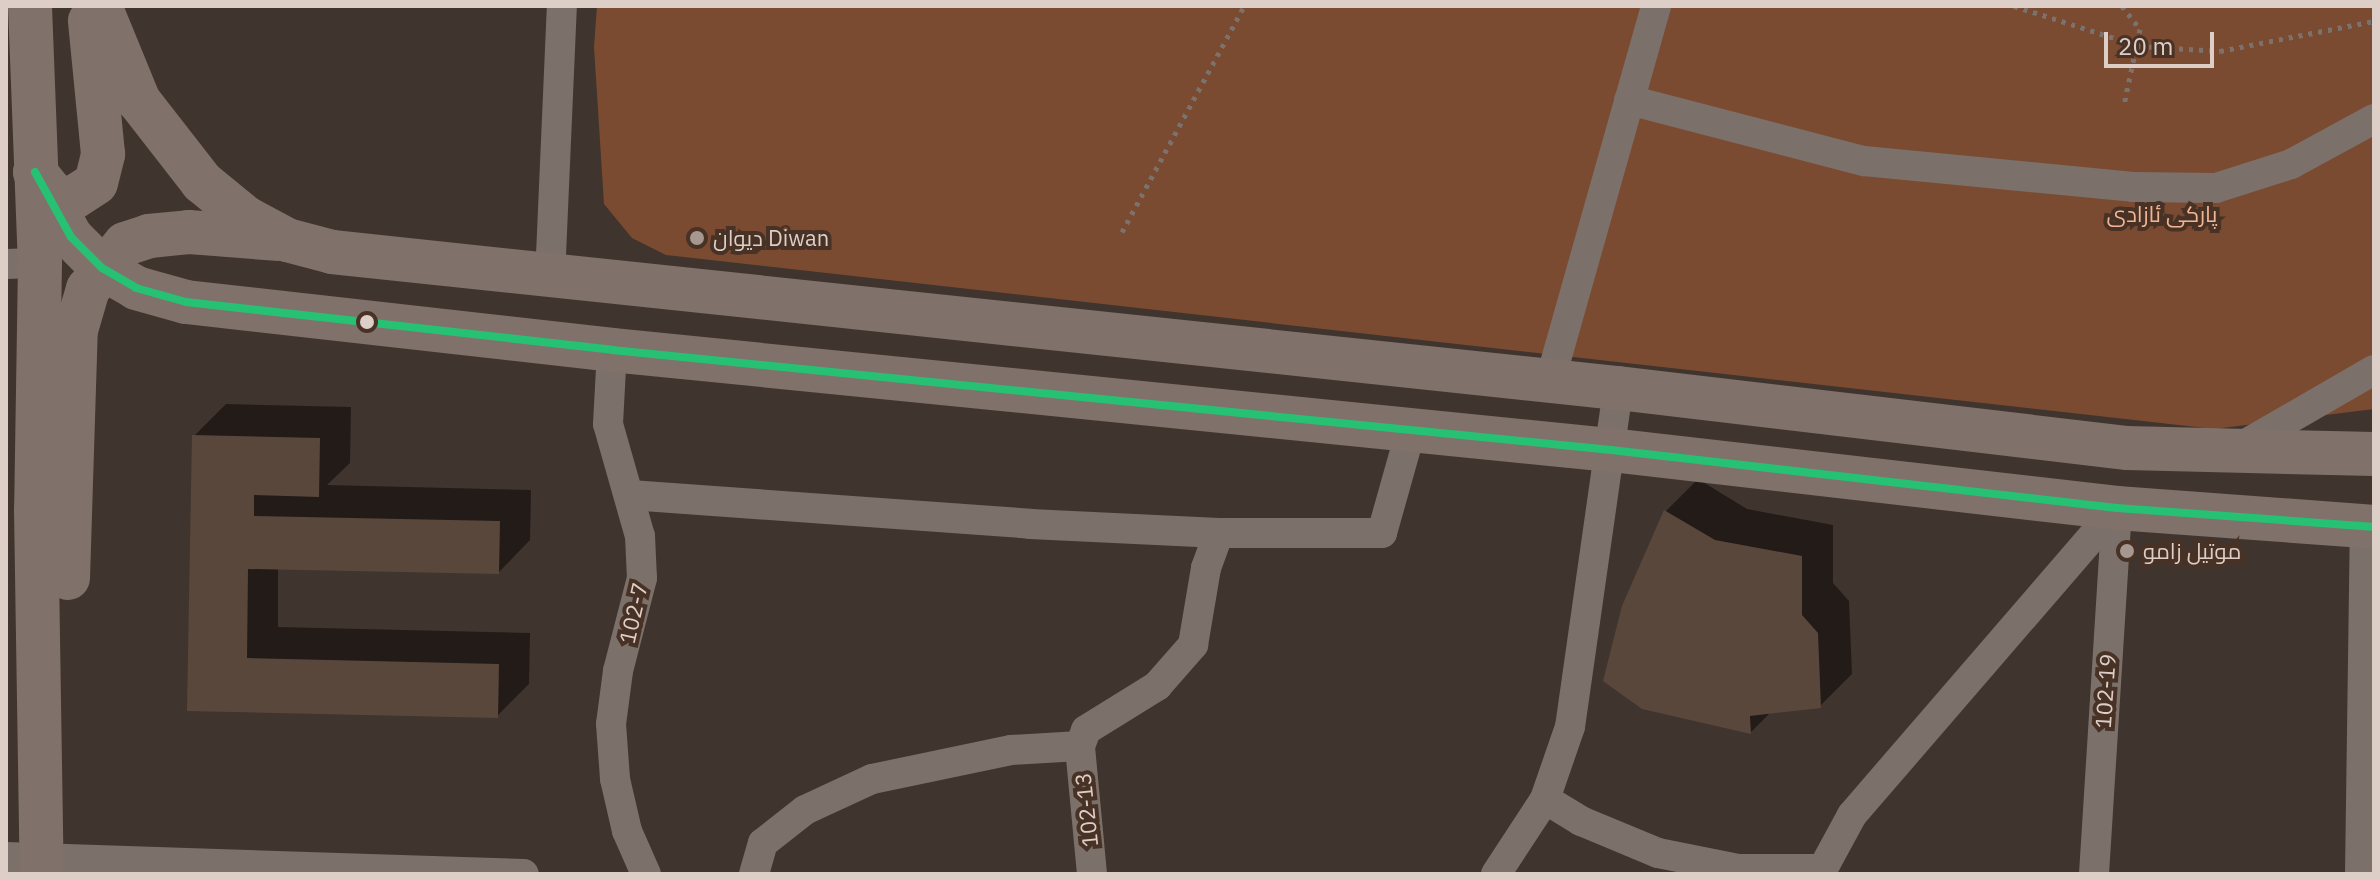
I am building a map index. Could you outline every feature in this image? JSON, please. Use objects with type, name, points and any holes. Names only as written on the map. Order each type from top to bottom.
[{"type":"main road","points":[[30,6],[35,172],[23,263],[36,510],[47,864]]},
{"type":"main road","points":[[35,172],[55,197],[73,198],[87,192],[101,169],[88,6]]},
{"type":"main road","points":[[100,6],[139,101],[164,138],[202,182],[246,218],[287,240]]},
{"type":"main road","points":[[35,172],[71,237],[102,268],[136,288],[186,302],[612,350],[1611,450],[2117,508],[2370,526]]},
{"type":"main road","points":[[47,864],[76,330],[88,289],[102,268],[125,244],[161,233],[287,240],[332,252],[550,278],[1618,388],[2127,448],[2231,453],[2324,451],[2374,454]]},
{"type":"main road","points":[[2324,451],[2374,441]]},
{"type":"street","points":[[550,278],[562,6]]},
{"type":"street","points":[[1550,381],[1656,6]]},
{"type":"street","points":[[1629,100],[1864,161],[2133,187],[2216,188],[2291,164],[2374,119]]},
{"type":"street","name":"102-7","points":[[612,350],[608,424],[640,536],[642,578],[618,671],[611,724],[615,779],[627,831],[646,874]]},
{"type":"street","points":[[2231,453],[2374,370]]},
{"type":"street","points":[[1496,874],[1545,799],[1570,727],[1618,388]]},
{"type":"street","points":[[630,495],[1219,533],[1382,533],[1411,430]]},
{"type":"street","points":[[1545,799],[1581,821],[1658,853],[1739,869],[1821,872],[1852,815],[2117,508]]},
{"type":"street","name":"102-19","points":[[2094,874],[2117,508]]},
{"type":"street","points":[[2360,874],[2370,526]]},
{"type":"street","points":[[754,874],[763,843],[805,810],[872,779],[983,755],[1080,746],[1086,730],[1157,686],[1193,645],[1206,568],[1219,533]]},
{"type":"street","name":"102-13","points":[[1080,746],[1092,874]]},
{"type":"street","points":[[47,864],[524,874]]},
{"type":"path","points":[[1122,232],[1244,6]]},
{"type":"path","points":[[2014,6],[2139,46],[2220,51],[2374,21]]},
{"type":"path","points":[[2122,6],[2140,29],[2139,46],[2124,105]]},
{"type":"green space","name":"پارکی ئازادی","points":[[597,6],[2374,6],[2374,409],[2214,429],[666,255],[632,238],[604,204],[594,47]]},
{"type":"building","points":[[192,435],[320,438],[319,497],[254,495],[254,516],[500,521],[499,574],[248,569],[247,658],[499,664],[498,718],[187,711]]},
{"type":"building","points":[[1664,510],[1715,540],[1802,556],[1802,615],[1818,633],[1821,708],[1750,716],[1751,734],[1642,709],[1603,681],[1622,606]]},
{"type":"transit line","points":[[35,172],[71,237],[102,268],[136,288],[186,302],[612,350],[1611,450],[2117,508],[2374,527]]},
{"type":"place","name":"دیوان Diwan","points":[[697,238]]},
{"type":"place","name":"موتيل زامو","points":[[2127,551]]}]
